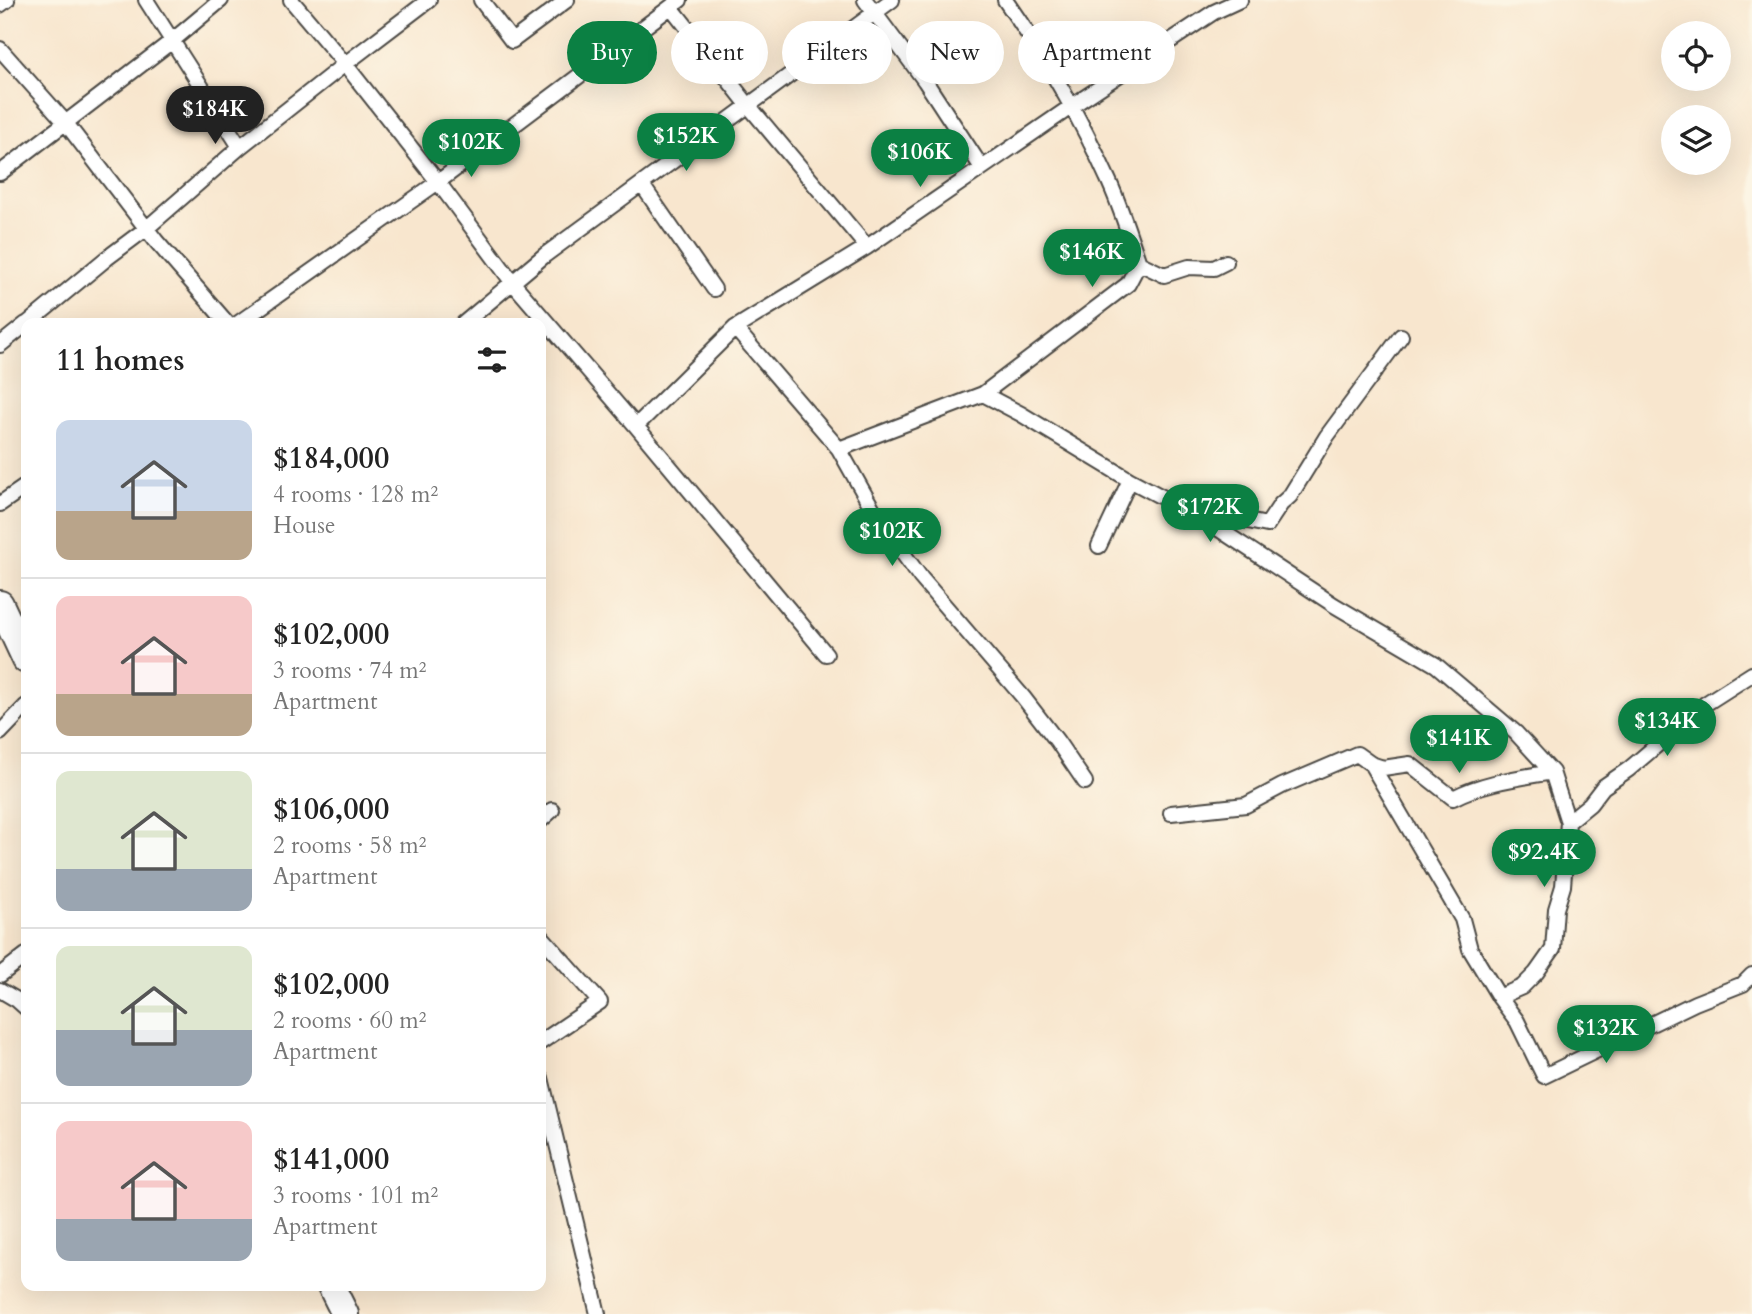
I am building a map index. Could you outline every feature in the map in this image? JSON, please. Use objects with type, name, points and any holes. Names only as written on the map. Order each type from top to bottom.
[{"type":"highway","points":[[0,604],[21,642]]},
{"type":"highway","points":[[334,1291],[345,1314]]},
{"type":"street","points":[[0,5],[7,0]]},
{"type":"street","points":[[146,0],[240,147]]},
{"type":"street","points":[[0,173],[221,0]]},
{"type":"street","points":[[291,0],[345,64],[513,283],[543,318]]},
{"type":"street","points":[[34,318],[147,228],[240,147],[429,0]]},
{"type":"street","points":[[481,0],[512,41],[567,0]]},
{"type":"street","points":[[865,0],[925,81],[982,167]]},
{"type":"street","points":[[470,318],[545,255],[892,0]]},
{"type":"street","points":[[1005,0],[1072,106],[1108,179],[1139,263],[1164,275],[1189,267],[1213,268],[1226,262]]},
{"type":"street","points":[[636,426],[736,328],[867,247],[1214,12],[1240,0]]},
{"type":"street","points":[[245,318],[438,182],[676,4],[748,105],[867,247]]},
{"type":"street","points":[[0,48],[65,122],[170,257],[223,318]]},
{"type":"street","points":[[642,185],[714,289]]},
{"type":"street","points":[[839,449],[983,394],[1128,284],[1139,263]]},
{"type":"street","points":[[546,321],[826,654]]},
{"type":"street","points":[[736,328],[839,449],[880,522],[921,578],[1023,697],[1058,741],[1085,782]]},
{"type":"street","points":[[0,345],[21,329]]},
{"type":"street","points":[[1205,520],[1244,520],[1267,525],[1290,496],[1327,436],[1401,336]]},
{"type":"street","points":[[983,394],[1130,480],[1205,520],[1334,605],[1436,664],[1516,733],[1552,772],[1568,822],[1563,886],[1556,909],[1553,950],[1536,973],[1522,986],[1499,997]]},
{"type":"street","points":[[1099,547],[1130,480]]},
{"type":"street","points":[[0,504],[21,489]]},
{"type":"street","points":[[1568,822],[1590,804],[1602,787],[1629,769],[1705,704],[1752,674]]},
{"type":"street","points":[[0,733],[21,711]]},
{"type":"street","points":[[1171,813],[1246,805],[1282,786],[1357,754],[1371,764],[1383,768],[1409,764],[1453,798],[1495,782],[1552,772]]},
{"type":"street","points":[[1371,764],[1462,919],[1470,948],[1499,997],[1517,1021],[1544,1076],[1695,1003],[1743,984],[1752,975]]},
{"type":"street","points":[[546,942],[600,1002],[546,1039]]},
{"type":"street","points":[[0,975],[21,959]]},
{"type":"street","points":[[0,990],[21,1003]]},
{"type":"street","points":[[546,1098],[598,1314]]}]
